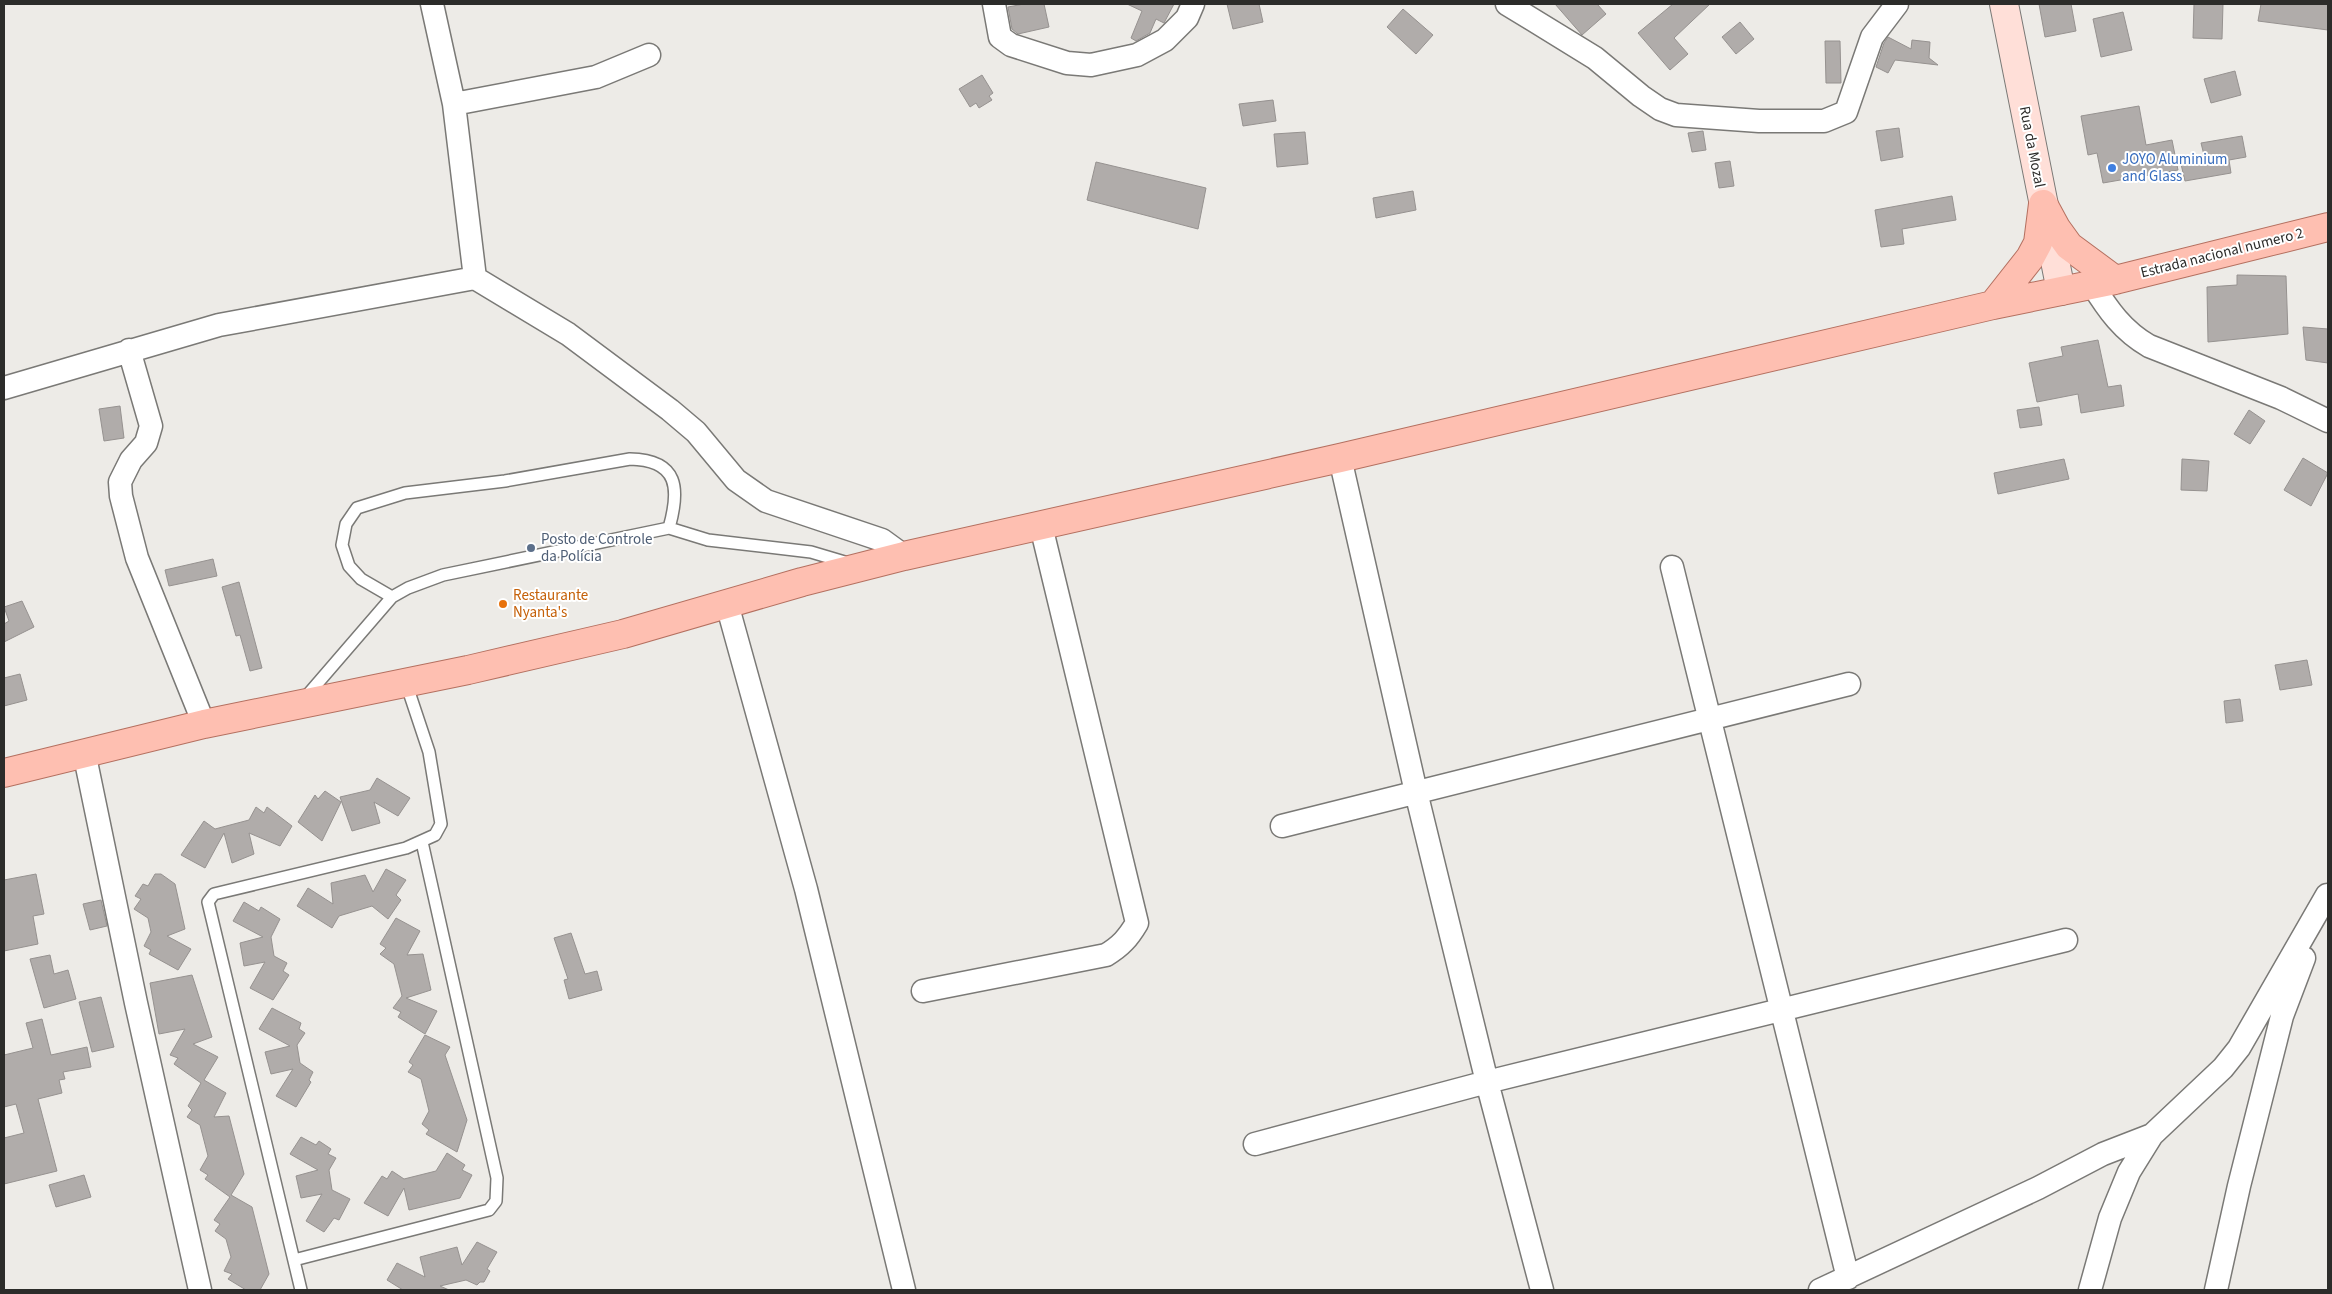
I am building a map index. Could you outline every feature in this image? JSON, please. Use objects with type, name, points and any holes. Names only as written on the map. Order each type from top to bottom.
[{"type":"main road","name":"Rua da Mozal","points":[[2004,4],[2061,291]]},
{"type":"main road","points":[[2044,204],[2069,246],[2104,282]]},
{"type":"main road","points":[[1993,305],[2030,258],[2038,243],[2044,204]]},
{"type":"main road","name":"Estrada nacional numero 2","points":[[4,773],[204,724],[406,683],[613,636],[802,582],[863,568],[904,556],[1340,458],[1993,305],[2104,282],[2328,227]]},
{"type":"street","points":[[432,4],[454,104],[476,278]]},
{"type":"street","points":[[994,4],[1000,37],[1011,46],[1067,63],[1091,65],[1136,55],[1165,40],[1187,18],[1193,4]]},
{"type":"street","points":[[1507,4],[1595,58],[1641,96],[1676,115],[1694,118],[1759,121],[1824,121],[1846,112],[1872,37],[1897,4]]},
{"type":"street","points":[[454,104],[596,77],[649,55]]},
{"type":"street","points":[[4,388],[219,325],[476,278],[568,334],[670,410],[696,432],[736,480],[766,501],[882,540],[904,556]]},
{"type":"street","points":[[2104,282],[2112,314],[2133,337],[2149,346],[2281,398],[2328,421]]},
{"type":"street","points":[[129,350],[150,426],[146,443],[131,460],[120,482],[121,496],[137,558],[204,724]]},
{"type":"street","points":[[1340,458],[1416,792],[1487,1082],[1542,1290]]},
{"type":"street","points":[[923,991],[1106,955],[1120,946],[1130,936],[1137,923],[1041,526]]},
{"type":"street","points":[[1672,567],[1783,1009],[1848,1278]]},
{"type":"street","points":[[727,604],[806,889],[904,1290]]},
{"type":"street","points":[[1282,826],[1848,684]]},
{"type":"street","points":[[84,752],[136,1003],[200,1290]]},
{"type":"street","points":[[2090,1290],[2110,1218],[2128,1172],[2152,1135],[2223,1068],[2239,1048],[2328,894]]},
{"type":"street","points":[[2216,1290],[2239,1186],[2282,1016],[2328,894]]},
{"type":"street","points":[[1255,1144],[1487,1082],[2066,940]]},
{"type":"street","points":[[1820,1290],[2038,1188],[2103,1154],[2152,1135]]},
{"type":"lane","points":[[392,598],[361,580],[349,566],[342,546],[346,524],[357,508],[405,494],[505,481],[630,459],[648,459],[664,468],[676,485],[676,503],[669,528]]},
{"type":"lane","points":[[300,704],[392,598],[408,588],[444,575],[669,528],[708,540],[811,552],[863,568]]},
{"type":"lane","points":[[301,1290],[208,902],[214,894],[406,848],[435,835],[441,824],[429,752],[406,683]]},
{"type":"lane","points":[[294,1260],[489,1210],[496,1202],[497,1178],[422,842]]},
{"type":"building","points":[[1024,4],[1044,4],[1049,27],[1018,34],[1012,29],[1008,7]]},
{"type":"building","points":[[1127,4],[1174,4],[1164,23],[1156,19],[1150,33],[1136,41],[1131,38],[1142,11]]},
{"type":"building","points":[[1227,4],[1259,4],[1263,22],[1233,29]]},
{"type":"building","points":[[1555,4],[1597,4],[1606,14],[1582,35]]},
{"type":"building","points":[[1673,4],[1710,4],[1674,38],[1688,54],[1670,70],[1638,33]]},
{"type":"building","points":[[2039,4],[2071,4],[2076,31],[2045,37]]},
{"type":"building","points":[[2194,4],[2223,4],[2222,39],[2193,38]]},
{"type":"building","points":[[2261,4],[2328,4],[2328,30],[2258,21]]},
{"type":"building","points":[[1403,9],[1433,35],[1416,54],[1387,27]]},
{"type":"building","points":[[2123,12],[2132,50],[2101,57],[2093,19]]},
{"type":"building","points":[[1740,22],[1754,39],[1736,54],[1722,37]]},
{"type":"building","points":[[1888,37],[1911,49],[1912,40],[1930,42],[1929,58],[1938,65],[1895,60],[1888,73],[1876,67]]},
{"type":"building","points":[[1825,41],[1840,41],[1841,83],[1826,83]]},
{"type":"building","points":[[2235,71],[2241,95],[2211,103],[2204,79]]},
{"type":"building","points":[[982,75],[993,93],[989,96],[992,100],[979,108],[976,103],[970,107],[959,89]]},
{"type":"building","points":[[1273,100],[1276,121],[1243,126],[1239,104]]},
{"type":"building","points":[[2139,106],[2146,145],[2172,140],[2178,170],[2103,183],[2097,153],[2088,155],[2081,116]]},
{"type":"building","points":[[1899,128],[1903,157],[1881,161],[1876,131]]},
{"type":"building","points":[[1703,131],[1706,150],[1692,152],[1688,133]]},
{"type":"building","points":[[1305,132],[1308,164],[1277,167],[1274,134]]},
{"type":"building","points":[[2242,136],[2246,157],[2229,160],[2231,173],[2185,181],[2180,160],[2204,155],[2201,143]]},
{"type":"building","points":[[1730,161],[1734,186],[1719,188],[1715,163]]},
{"type":"building","points":[[1096,162],[1206,188],[1198,229],[1087,200]]},
{"type":"building","points":[[1413,191],[1416,210],[1376,218],[1373,198]]},
{"type":"building","points":[[1952,196],[1956,220],[1902,229],[1904,244],[1881,247],[1875,210]]},
{"type":"building","points":[[2237,275],[2286,276],[2288,334],[2208,342],[2207,287],[2237,285]]},
{"type":"building","points":[[2303,327],[2328,329],[2328,363],[2306,360]]},
{"type":"building","points":[[2098,340],[2108,387],[2121,385],[2124,406],[2081,413],[2078,394],[2037,402],[2029,363],[2063,356],[2061,347]]},
{"type":"building","points":[[120,406],[124,438],[104,441],[99,409]]},
{"type":"building","points":[[2039,407],[2042,425],[2020,428],[2017,410]]},
{"type":"building","points":[[2249,410],[2265,421],[2250,444],[2234,434]]},
{"type":"building","points":[[2303,458],[2328,473],[2311,506],[2284,490]]},
{"type":"building","points":[[2064,459],[2069,479],[1998,494],[1994,473]]},
{"type":"building","points":[[2182,459],[2209,461],[2207,491],[2181,490]]},
{"type":"building","points":[[213,559],[217,576],[169,586],[165,570]]},
{"type":"building","points":[[239,582],[262,668],[250,671],[240,635],[236,636],[222,587]]},
{"type":"building","points":[[22,601],[34,627],[4,642],[4,624],[9,621],[4,607]]},
{"type":"building","points":[[2307,660],[2312,685],[2280,690],[2275,665]]},
{"type":"building","points":[[20,674],[27,700],[4,706],[4,678]]},
{"type":"building","points":[[2240,699],[2243,721],[2226,723],[2224,701]]},
{"type":"building","points":[[377,778],[410,798],[398,816],[374,802],[380,823],[352,831],[340,797],[370,790]]},
{"type":"building","points":[[325,791],[341,802],[322,841],[298,822],[315,795],[318,799]]},
{"type":"building","points":[[256,807],[264,813],[267,807],[292,826],[280,846],[249,833],[254,854],[232,863],[224,833],[205,868],[181,855],[204,821],[215,829],[249,820]]},
{"type":"building","points":[[386,869],[406,880],[396,895],[401,900],[388,919],[372,906],[339,916],[332,928],[297,906],[308,888],[333,904],[331,883],[365,875],[373,892]]},
{"type":"building","points":[[36,874],[44,914],[33,916],[38,944],[4,951],[4,880]]},
{"type":"building","points":[[155,874],[161,874],[175,884],[185,929],[167,936],[191,949],[178,970],[149,954],[151,950],[144,946],[151,932],[148,918],[134,909],[141,899],[135,896],[143,884],[148,886]]},
{"type":"building","points":[[101,900],[107,926],[90,930],[83,904]]},
{"type":"building","points":[[244,902],[259,911],[261,907],[280,919],[271,937],[274,956],[287,963],[283,971],[289,975],[273,1000],[250,988],[265,962],[244,966],[240,943],[263,937],[233,921]]},
{"type":"building","points":[[396,918],[420,931],[407,955],[423,954],[431,990],[406,998],[437,1011],[425,1034],[398,1017],[401,1012],[393,1008],[402,996],[394,964],[380,954],[386,948],[380,944]]},
{"type":"building","points":[[571,933],[585,974],[597,971],[602,990],[569,999],[564,980],[568,979],[554,938]]},
{"type":"building","points":[[50,955],[54,974],[68,970],[76,999],[44,1008],[30,959]]},
{"type":"building","points":[[192,975],[212,1037],[193,1044],[218,1057],[204,1080],[226,1093],[214,1117],[229,1116],[244,1174],[231,1195],[252,1207],[269,1274],[260,1290],[246,1290],[228,1279],[232,1274],[224,1271],[231,1257],[226,1239],[215,1231],[220,1224],[214,1220],[230,1197],[205,1179],[208,1175],[200,1170],[208,1156],[200,1125],[187,1117],[192,1110],[188,1106],[201,1083],[174,1064],[178,1058],[170,1055],[185,1029],[159,1034],[150,983]]},
{"type":"building","points":[[101,997],[114,1047],[92,1052],[79,1002]]},
{"type":"building","points":[[272,1008],[301,1023],[299,1029],[305,1033],[297,1045],[300,1063],[313,1072],[309,1080],[311,1082],[296,1107],[276,1096],[293,1069],[271,1074],[265,1052],[290,1046],[259,1029]]},
{"type":"building","points":[[42,1019],[51,1055],[87,1047],[91,1067],[63,1072],[65,1079],[59,1080],[62,1093],[38,1099],[57,1171],[4,1184],[4,1138],[24,1133],[16,1104],[4,1107],[4,1055],[33,1048],[26,1023]]},
{"type":"building","points":[[425,1035],[450,1047],[445,1055],[467,1120],[457,1152],[426,1134],[429,1130],[422,1124],[429,1111],[421,1079],[408,1072],[413,1065],[409,1062]]},
{"type":"building","points":[[301,1137],[316,1145],[319,1141],[331,1149],[328,1154],[336,1158],[329,1170],[332,1190],[350,1199],[339,1220],[334,1218],[324,1232],[306,1221],[322,1194],[301,1198],[296,1176],[318,1170],[290,1154]]},
{"type":"building","points":[[447,1153],[465,1165],[462,1170],[472,1175],[460,1198],[409,1210],[404,1188],[388,1216],[364,1203],[382,1176],[387,1179],[392,1171],[404,1179],[436,1171]]},
{"type":"building","points":[[84,1175],[91,1197],[56,1207],[49,1185]]},
{"type":"building","points":[[477,1242],[497,1252],[487,1269],[490,1271],[484,1282],[480,1282],[477,1285],[466,1280],[440,1286],[449,1290],[403,1290],[387,1280],[397,1263],[425,1277],[420,1257],[457,1247],[462,1265]]},
{"type":"place","name":"JOYO Aluminium and Glass","points":[[2112,168]]},
{"type":"place","name":"Posto de Controle da Polícia","points":[[531,548]]},
{"type":"place","name":"Restaurante Nyanta's","points":[[503,604]]}]
